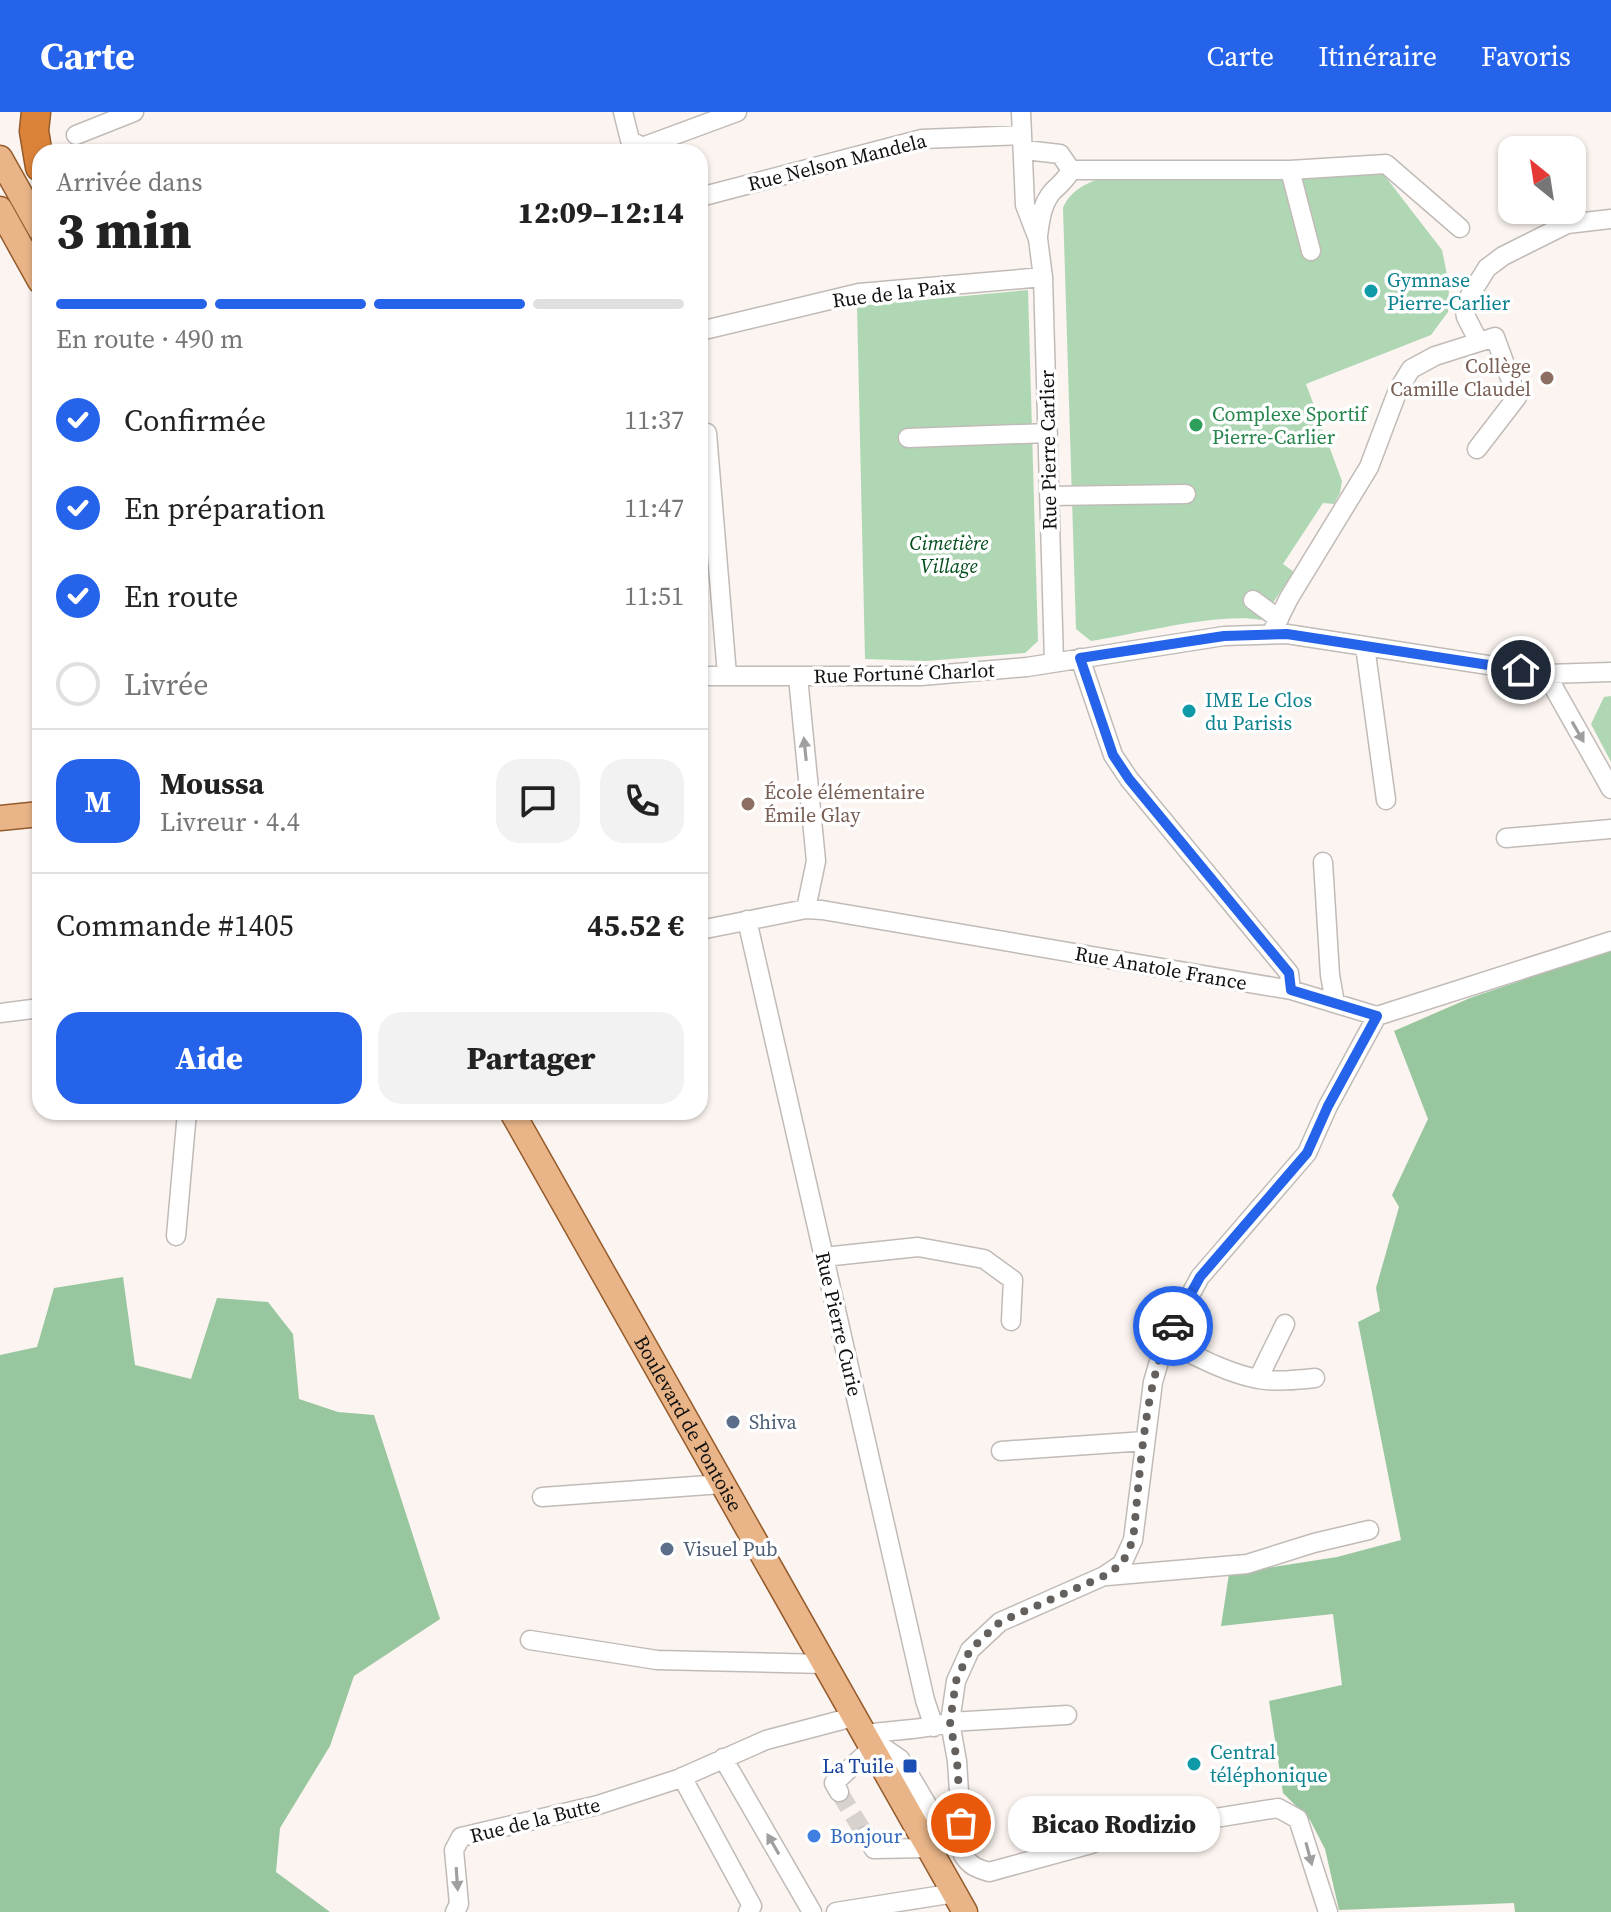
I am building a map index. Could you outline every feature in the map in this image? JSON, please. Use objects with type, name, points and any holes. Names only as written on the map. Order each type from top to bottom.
[{"type":"highway","points":[[36,112],[36,144]]},
{"type":"main road","points":[[0,158],[32,215]]},
{"type":"main road","points":[[0,209],[32,267]]},
{"type":"main road","points":[[0,818],[32,815]]},
{"type":"main road","name":"Boulevard de Pontoise","points":[[517,1120],[960,1902]]},
{"type":"street","points":[[76,135],[134,112]]},
{"type":"street","points":[[623,112],[630,140],[638,144]]},
{"type":"street","points":[[659,144],[737,112]]},
{"type":"street","name":"Rue Pierre Carlier","points":[[1021,112],[1025,205],[1038,239],[1043,277],[1054,662]]},
{"type":"street","name":"Rue Nelson Mandela","points":[[708,195],[922,139],[1023,142]]},
{"type":"street","points":[[1023,142],[1060,154],[1071,170],[1290,170],[1386,164],[1460,228]]},
{"type":"street","name":"Rue Pierre Carlier","points":[[1038,239],[1042,211],[1053,191],[1065,181],[1071,170]]},
{"type":"street","points":[[1290,170],[1311,251]]},
{"type":"street","points":[[1479,342],[1466,317],[1464,305],[1487,268],[1503,256],[1567,224],[1611,219]]},
{"type":"street","name":"Rue de la Paix","points":[[708,329],[859,293],[1043,277]]},
{"type":"street","points":[[1253,600],[1275,627],[1369,467],[1398,390],[1411,369],[1435,356],[1495,337],[1517,397],[1477,449]]},
{"type":"street","points":[[908,438],[1048,433]]},
{"type":"street","points":[[708,445],[727,675]]},
{"type":"street","points":[[1049,496],[1186,494]]},
{"type":"street","name":"Rue Fortuné Charlot","points":[[708,676],[921,676],[1054,662],[1275,627],[1287,634],[1546,674],[1611,672]]},
{"type":"street","points":[[1365,646],[1386,800]]},
{"type":"street","points":[[1080,658],[1113,755],[1289,973],[1291,990]]},
{"type":"street","points":[[1546,674],[1611,789]]},
{"type":"street","points":[[798,677],[816,861],[806,909]]},
{"type":"street","points":[[1506,838],[1611,829]]},
{"type":"street","points":[[1323,862],[1330,975],[1335,1003]]},
{"type":"street","name":"Rue Anatole France","points":[[708,928],[806,909],[1291,990],[1377,1016]]},
{"type":"street","name":"Rue Pierre Curie","points":[[747,920],[925,1700],[942,1724]]},
{"type":"street","points":[[1328,1912],[1298,1819],[1278,1808],[1116,1834],[1091,1844],[989,1872],[968,1864],[963,1855],[957,1761],[942,1724],[962,1665],[983,1636],[1000,1622],[1025,1609],[1104,1576],[1122,1564],[1133,1540],[1153,1382],[1165,1341],[1200,1277],[1307,1153],[1328,1106],[1377,1016],[1611,941]]},
{"type":"street","points":[[0,1013],[32,1009]]},
{"type":"street","points":[[176,1236],[186,1120]]},
{"type":"street","points":[[824,1257],[918,1247],[984,1259],[1013,1280],[1011,1321]]},
{"type":"street","points":[[1258,1379],[1285,1324]]},
{"type":"street","points":[[1165,1341],[1215,1365],[1258,1379],[1288,1381],[1315,1378]]},
{"type":"street","points":[[1001,1451],[1145,1441]]},
{"type":"street","points":[[542,1497],[722,1484]]},
{"type":"street","points":[[1104,1576],[1247,1564],[1369,1530]]},
{"type":"street","points":[[530,1640],[657,1660],[824,1664]]},
{"type":"street","name":"Rue de la Butte","points":[[455,1912],[459,1904],[454,1850],[461,1837],[598,1805],[682,1777],[766,1740],[1067,1715]]},
{"type":"street","points":[[839,1792],[834,1783],[862,1734]]},
{"type":"street","points":[[723,1758],[812,1912]]},
{"type":"street","points":[[682,1777],[752,1906],[748,1912]]},
{"type":"street","points":[[866,1836],[874,1849],[928,1848]]},
{"type":"street","points":[[836,1912],[960,1902]]},
{"type":"green space","name":"Complexe Sportif Pierre-Carlier","points":[[1381,171],[1442,250],[1449,284],[1448,312],[1431,335],[1306,384],[1342,481],[1334,504],[1323,503],[1283,564],[1294,572],[1261,620],[1201,621],[1091,641],[1076,629],[1063,208],[1066,202],[1079,188],[1102,178]]},
{"type":"green space","name":"Cimetière Village","points":[[1028,290],[1038,641],[1025,653],[926,661],[865,659],[857,306]]},
{"type":"green space","points":[[1611,696],[1611,762],[1591,724],[1604,697]]},
{"type":"green space","points":[[1611,950],[1611,1912],[1515,1912],[1514,1903],[1339,1910],[1325,1849],[1310,1820],[1283,1793],[1269,1701],[1342,1685],[1333,1614],[1221,1626],[1229,1574],[1337,1557],[1401,1540],[1358,1322],[1380,1311],[1376,1288],[1399,1207],[1392,1195],[1428,1119],[1394,1031],[1470,998]]},
{"type":"green space","points":[[123,1277],[135,1365],[191,1379],[217,1298],[268,1302],[293,1334],[299,1399],[338,1412],[374,1415],[440,1619],[354,1676],[330,1746],[280,1828],[276,1872],[330,1912],[0,1912],[0,1355],[37,1347],[54,1288]]},
{"type":"tunnel","points":[[839,1792],[866,1836]]},
{"type":"way so far","points":[[961,1823],[957,1761],[950,1722],[956,1681],[962,1665],[970,1650],[1000,1622],[1104,1576],[1122,1564],[1129,1553],[1153,1382],[1165,1341],[1173,1326]]},
{"type":"place","name":"Gymnase Pierre-Carlier","points":[[1371,291]]},
{"type":"place","name":"Collège Camille Claudel","points":[[1547,378]]},
{"type":"place","name":"Complexe Sportif Pierre-Carlier","points":[[1196,425]]},
{"type":"place","name":"IME Le Clos du Parisis","points":[[1189,711]]},
{"type":"place","name":"École élémentaire Émile Glay","points":[[748,804]]},
{"type":"place","name":"Shiva","points":[[733,1422]]},
{"type":"place","name":"Visuel Pub","points":[[667,1549]]},
{"type":"place","name":"Central téléphonique","points":[[1194,1764]]},
{"type":"place","name":"La Tuile","points":[[910,1766]]},
{"type":"place","name":"Bicao Rodizio","points":[[961,1823]]},
{"type":"place","name":"Bonjour","points":[[814,1836]]},
{"type":"route","points":[[1173,1326],[1200,1277],[1307,1153],[1328,1106],[1377,1016],[1291,990],[1289,973],[1129,779],[1113,755],[1080,658],[1224,636],[1287,634],[1521,670]]}]
